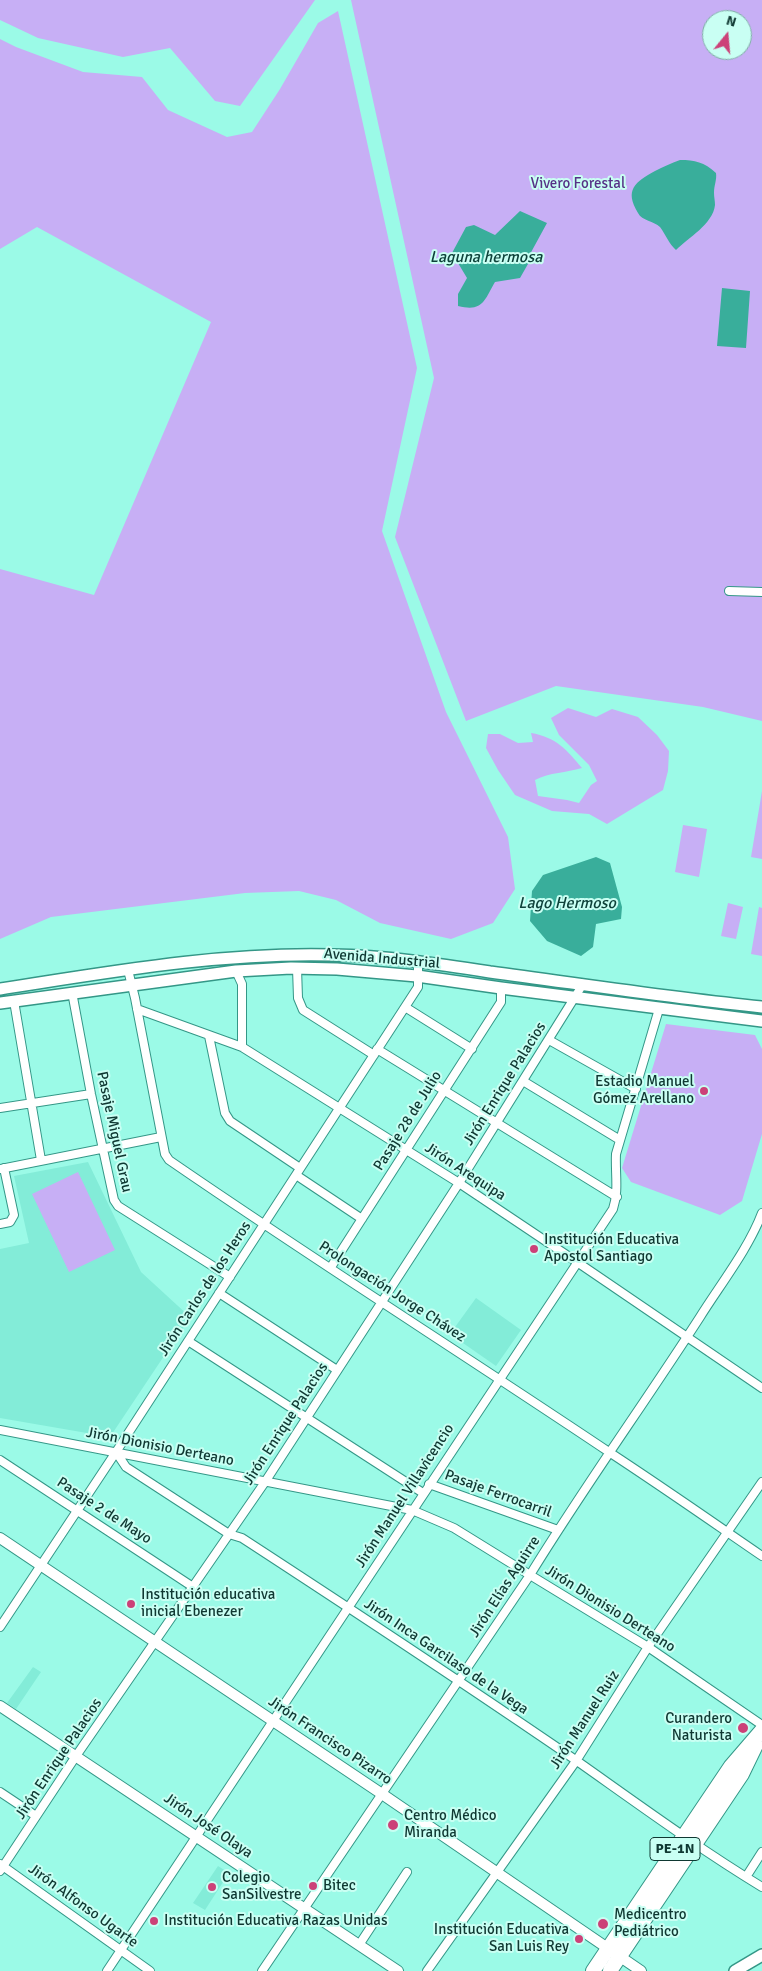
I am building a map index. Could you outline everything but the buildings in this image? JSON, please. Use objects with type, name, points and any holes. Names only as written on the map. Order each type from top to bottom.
[{"type":"highway","name":"PE-1N","points":[[594,1971],[614,1953],[689,1840],[730,1766],[762,1731]]},
{"type":"highway","name":"PE-1N","points":[[610,1971],[614,1953]]},
{"type":"main road","name":"Avenida Industrial","points":[[0,989],[128,970],[236,957],[291,954],[336,955],[418,962],[762,1007]]},
{"type":"main road","name":"Avenida Industrial","points":[[0,1004],[72,992],[236,971],[297,968],[337,969],[417,976],[762,1021]]},
{"type":"main road","points":[[735,1971],[762,1955]]},
{"type":"street","points":[[729,591],[762,592]]},
{"type":"street","name":"Jirón Carlos de los Heros","points":[[0,1626],[116,1452],[418,987],[418,962]]},
{"type":"street","points":[[297,968],[298,998],[303,1010],[443,1090],[617,1197]]},
{"type":"street","name":"Prolongación Jorge Chávez","points":[[128,970],[164,1154],[169,1160],[263,1225],[331,1267],[610,1452],[762,1556]]},
{"type":"street","points":[[236,971],[242,984],[242,1047]]},
{"type":"street","name":"Jirón Enrique Palacios","points":[[1,1867],[265,1482],[458,1183],[583,984]]},
{"type":"street","name":"Pasaje 28 de Julio","points":[[331,1267],[501,1002],[501,988]]},
{"type":"street","name":"Pasaje Miguel Grau","points":[[72,992],[102,1150],[114,1200],[118,1206],[230,1277]]},
{"type":"street","points":[[14,1001],[41,1160]]},
{"type":"street","points":[[405,1007],[472,1049]]},
{"type":"street","name":"Jirón Arequipa","points":[[137,1009],[242,1047],[458,1183],[578,1262],[762,1388]]},
{"type":"street","name":"Jirón Manuel Villavicencio","points":[[107,1971],[423,1493],[614,1209],[617,1197],[615,1170],[620,1140],[660,1009]]},
{"type":"street","points":[[209,1036],[225,1113],[230,1121],[362,1219]]},
{"type":"street","points":[[549,1040],[636,1089]]},
{"type":"street","points":[[523,1081],[620,1140]]},
{"type":"street","points":[[0,1108],[91,1094]]},
{"type":"street","points":[[0,1224],[10,1222],[14,1215],[2,1168],[161,1137]]},
{"type":"street","name":"Jirón Elías Aguirre","points":[[262,1971],[459,1681],[687,1337],[759,1226],[762,1213]]},
{"type":"street","points":[[219,1294],[337,1370]]},
{"type":"street","points":[[188,1341],[423,1493]]},
{"type":"street","name":"Jirón Dionisio Derteano","points":[[0,1430],[412,1510],[454,1528],[648,1647],[762,1725]]},
{"type":"street","name":"Jirón Inca Garcilaso de la Vega","points":[[116,1452],[126,1468],[229,1534],[242,1538],[348,1607],[459,1681],[689,1840],[762,1887]]},
{"type":"street","name":"Pasaje 2 de Mayo","points":[[0,1460],[193,1587]]},
{"type":"street","name":"Jirón Manuel Ruiz","points":[[427,1971],[576,1761],[648,1647],[762,1482]]},
{"type":"street","name":"Pasaje Ferrocarril","points":[[429,1484],[558,1530]]},
{"type":"street","name":"Jirón Francisco Pizarro","points":[[0,1538],[274,1721],[497,1872],[531,1898],[641,1971]]},
{"type":"street","name":"Jirón José Olaya","points":[[0,1706],[398,1971]]},
{"type":"street","points":[[0,1792],[36,1816]]},
{"type":"street","points":[[746,1877],[762,1852]]},
{"type":"street","name":"Jirón Alfonso Ugarte","points":[[1,1867],[150,1971]]},
{"type":"street","points":[[359,1945],[407,1872]]},
{"type":"shaded area","points":[[88,1162],[141,1272],[190,1317],[110,1437],[0,1418],[0,1249],[29,1243],[14,1176]]},
{"type":"shaded area","points":[[476,1298],[521,1330],[496,1366],[450,1334]]},
{"type":"shaded area","points":[[33,1667],[41,1672],[16,1709],[7,1703]]},
{"type":"shaded area","name":"Colegio SanSilvestre","points":[[218,1866],[229,1873],[205,1910],[193,1903]]},
{"type":"green space","points":[[0,0],[315,0],[240,106],[215,101],[170,48],[123,57],[38,38],[0,20]]},
{"type":"green space","name":"Vivero Forestal","points":[[351,0],[762,0],[762,721],[703,707],[556,686],[466,721],[395,537],[434,378]]},
{"type":"green space","points":[[338,11],[417,368],[382,531],[446,712],[508,837],[515,889],[493,923],[451,939],[380,923],[336,900],[299,891],[245,893],[51,917],[0,939],[0,569],[94,595],[211,322],[37,227],[0,249],[0,39],[16,47],[83,72],[142,77],[168,110],[227,137],[252,132],[280,89],[318,23]]},
{"type":"green space","points":[[568,708],[596,717],[612,709],[638,717],[657,735],[669,751],[668,771],[663,790],[607,824],[589,814],[552,811],[515,795],[486,748],[488,734],[500,734],[518,743],[533,742],[531,733],[540,735],[560,745],[582,768],[546,775],[535,780],[538,796],[579,803],[591,785],[597,781],[589,765],[559,735],[551,718]]},
{"type":"green space","points":[[762,791],[762,859],[751,857]]},
{"type":"green space","points":[[683,825],[707,829],[699,877],[675,872]]},
{"type":"green space","points":[[728,903],[743,907],[736,939],[721,936]]},
{"type":"green space","points":[[759,907],[762,908],[762,956],[751,954]]},
{"type":"green space","points":[[589,989],[762,1013],[762,1019],[587,994]]},
{"type":"green space","name":"Estadio Manuel Gómez Arellano","points":[[666,1024],[755,1035],[762,1049],[762,1134],[742,1201],[720,1215],[631,1182],[622,1168]]},
{"type":"green space","points":[[78,1172],[115,1250],[69,1272],[32,1194]]},
{"type":"water","points":[[680,160],[699,162],[716,173],[715,205],[710,218],[705,224],[676,250],[660,227],[640,216],[634,205],[632,193],[634,187],[642,179]]},
{"type":"water","name":"Laguna hermosa","points":[[520,211],[547,223],[529,256],[528,264],[520,278],[495,282],[485,300],[478,306],[458,306],[458,294],[467,278],[452,253],[466,227],[474,225],[495,235]]},
{"type":"water","points":[[722,288],[750,291],[746,348],[717,346]]},
{"type":"water","name":"Lago Hermoso","points":[[596,857],[610,863],[622,907],[621,919],[596,924],[593,947],[581,956],[547,941],[530,921],[532,891],[543,875]]},
{"type":"place","name":"Estadio Manuel Gómez Arellano","points":[[704,1091]]},
{"type":"place","name":"Institución Educativa Apostol Santiago","points":[[534,1249]]},
{"type":"place","name":"Institución educativa inicial Ebenezer","points":[[131,1604]]},
{"type":"place","name":"Curandero Naturista","points":[[743,1728]]},
{"type":"place","name":"Centro Médico Miranda","points":[[393,1825]]},
{"type":"place","name":"Bitec","points":[[313,1886]]},
{"type":"place","name":"Colegio SanSilvestre","points":[[212,1887]]},
{"type":"place","name":"Institución Educativa Razas Unidas","points":[[154,1921]]},
{"type":"place","name":"Medicentro Pediátrico","points":[[603,1924]]},
{"type":"place","name":"Institución Educativa San Luis Rey","points":[[579,1939]]}]
